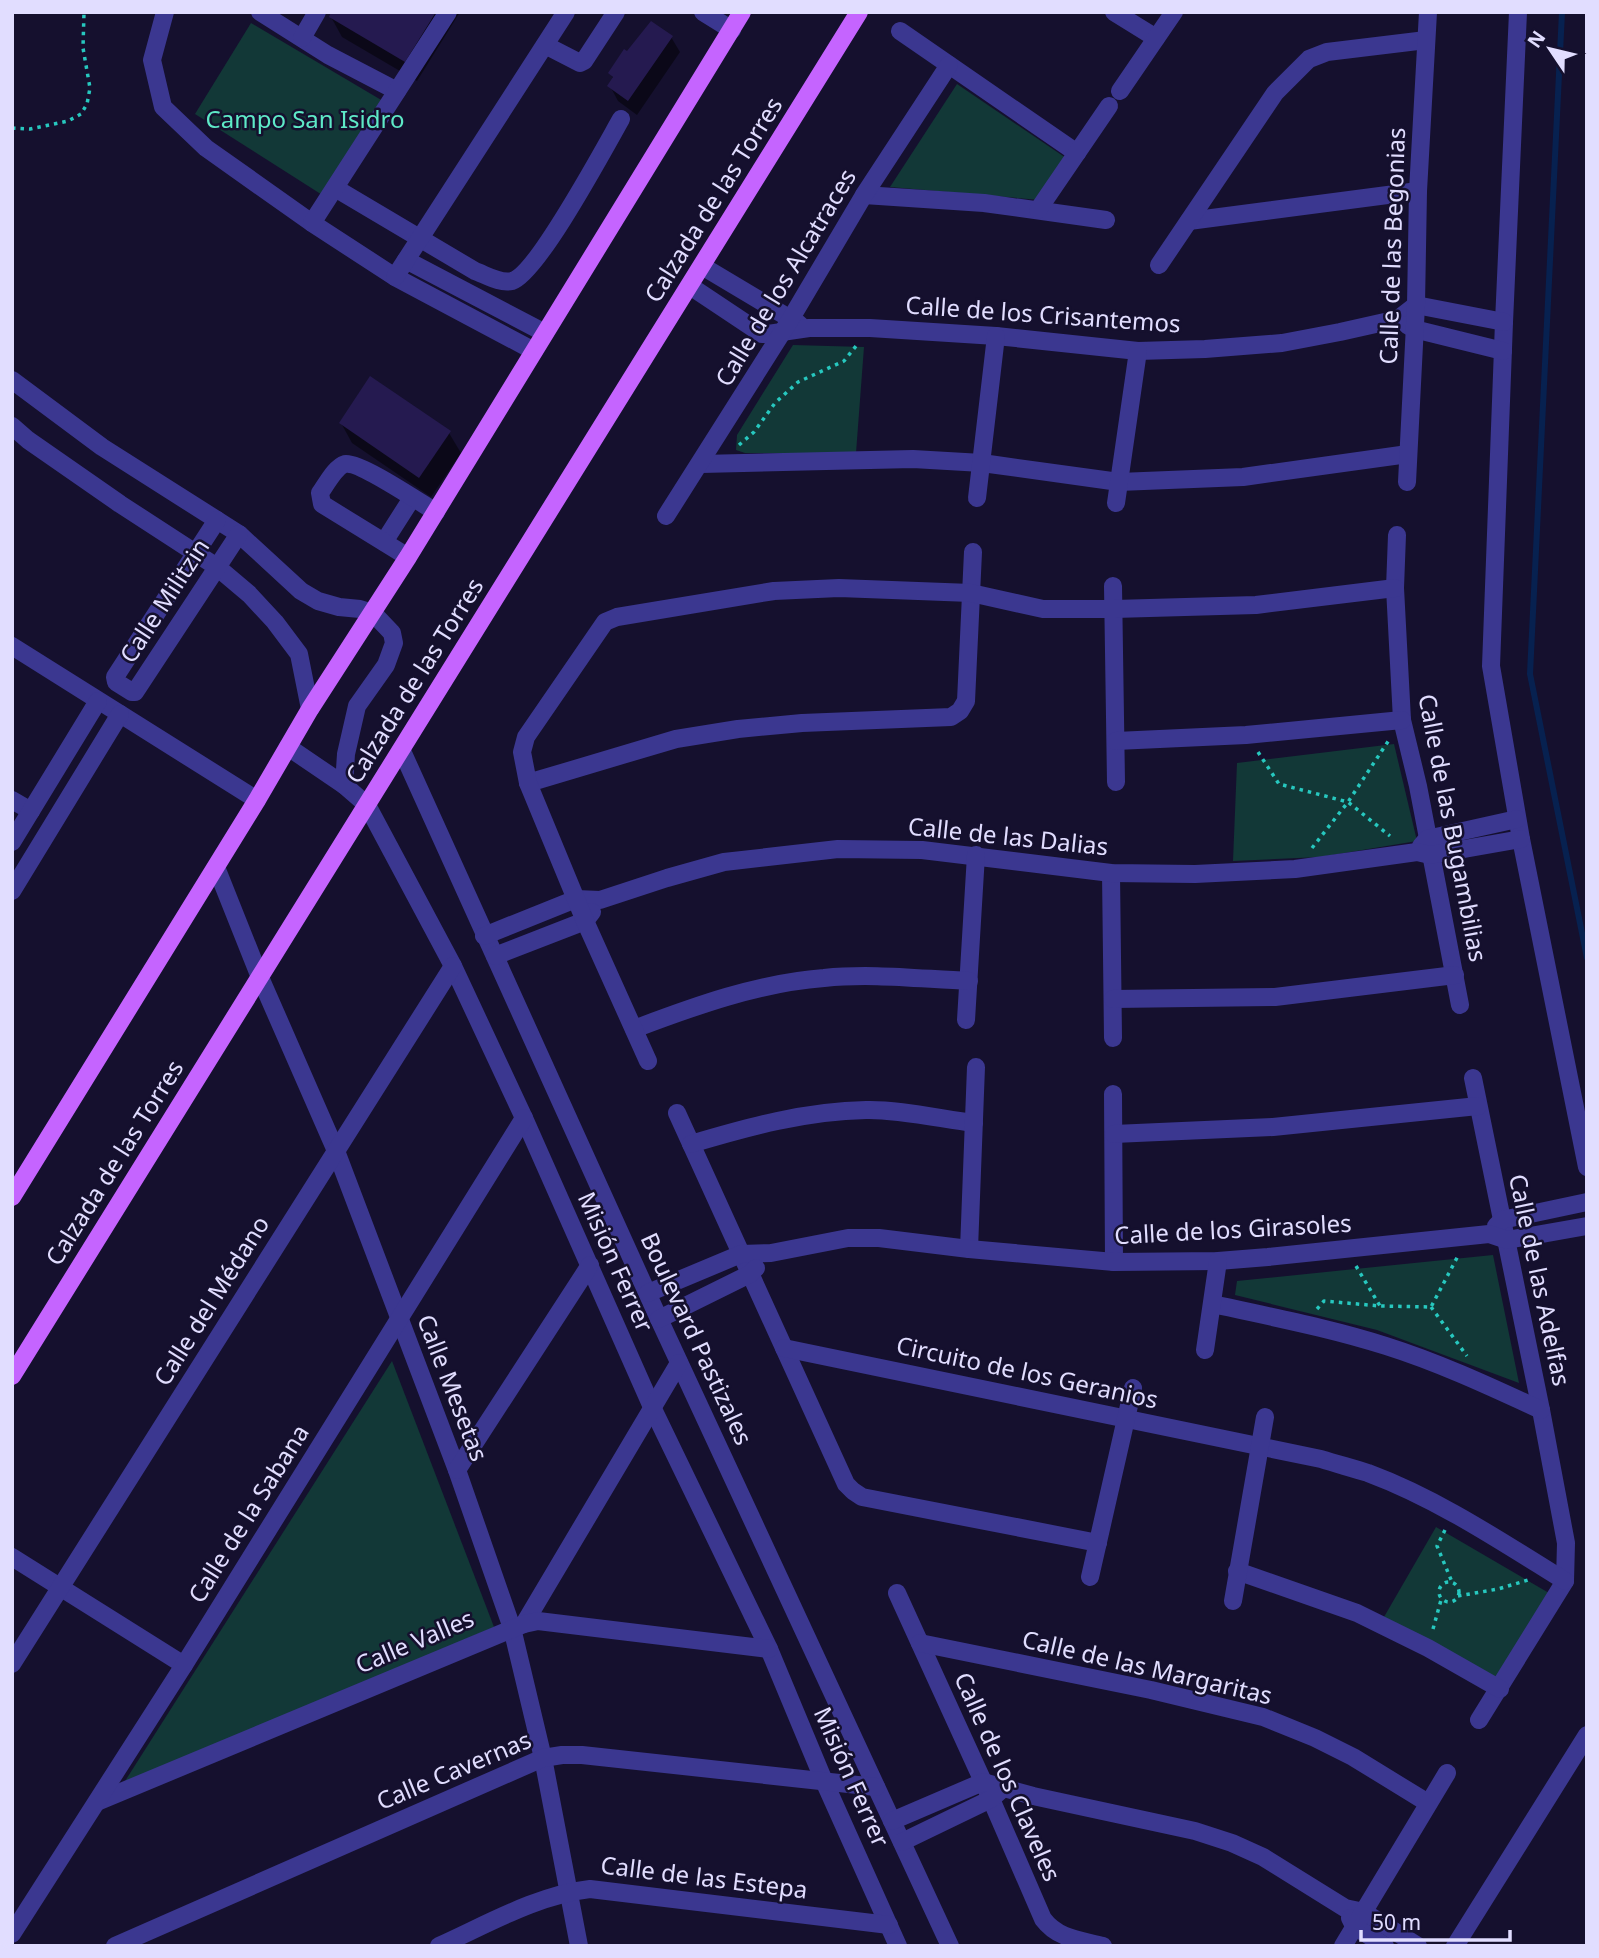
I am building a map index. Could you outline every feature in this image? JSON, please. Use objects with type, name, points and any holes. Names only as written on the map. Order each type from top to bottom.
[{"type":"main road","points":[[12,1196],[742,12]]},
{"type":"main road","name":"Calzada de las Torres","points":[[12,1376],[859,12]]},
{"type":"street","points":[[165,12],[152,60],[163,107],[206,148],[312,223],[395,277],[534,351]]},
{"type":"street","points":[[260,12],[397,91]]},
{"type":"street","points":[[302,38],[317,12]]},
{"type":"street","points":[[312,223],[447,12]]},
{"type":"street","points":[[395,277],[566,12]]},
{"type":"street","points":[[545,46],[580,63],[584,61],[616,12]]},
{"type":"street","points":[[703,12],[732,30]]},
{"type":"street","points":[[1114,12],[1156,38]]},
{"type":"street","points":[[1038,210],[1174,12]]},
{"type":"street","name":"Calle de las Begonias","points":[[1407,482],[1428,12]]},
{"type":"street","points":[[1518,12],[1491,666],[1517,819],[1587,1167]]},
{"type":"street","points":[[900,31],[1077,153]]},
{"type":"street","points":[[1158,265],[1275,93],[1309,59],[1328,51],[1426,40]]},
{"type":"street","name":"Calle de los Alcatraces","points":[[666,516],[701,464],[864,195],[948,65]]},
{"type":"street","points":[[335,188],[475,271],[499,280],[512,281],[525,273],[545,245],[621,119]]},
{"type":"street","points":[[1189,221],[1418,191]]},
{"type":"street","points":[[864,195],[984,203],[1106,220]]},
{"type":"street","points":[[405,260],[545,332]]},
{"type":"street","name":"Calle de los Crisantemos","points":[[702,266],[786,326]]},
{"type":"street","name":"Calle de los Crisantemos","points":[[690,286],[762,334],[786,326],[870,328],[996,336],[1138,351],[1282,343],[1398,319],[1416,305]]},
{"type":"street","points":[[1416,305],[1504,322]]},
{"type":"street","points":[[1398,319],[1414,330],[1503,351]]},
{"type":"street","points":[[976,498],[996,336]]},
{"type":"street","points":[[1116,503],[1138,351]]},
{"type":"street","points":[[14,385],[102,447],[239,534],[301,591],[318,601],[373,613],[392,632],[394,643],[386,665],[357,706],[346,754],[344,785]]},
{"type":"street","points":[[12,426],[120,504],[216,567],[249,594],[299,654],[310,709]]},
{"type":"street","points":[[701,464],[913,459],[982,463],[1119,482],[1243,477],[1408,454]]},
{"type":"street","points":[[408,557],[322,504],[320,493],[338,468],[351,464],[436,512]]},
{"type":"street","points":[[384,542],[412,498]]},
{"type":"street","name":"Calle Militzin","points":[[217,520],[115,677],[116,682],[135,692],[239,534]]},
{"type":"street","name":"Calle de las Bugambilias","points":[[1397,535],[1395,588],[1402,720],[1418,786],[1421,850],[1455,975],[1460,1005]]},
{"type":"street","points":[[528,783],[676,739],[726,731],[802,723],[951,717],[960,711],[966,701],[973,552]]},
{"type":"street","points":[[1113,586],[1116,782]]},
{"type":"street","points":[[649,1061],[585,920],[528,783],[522,752],[526,737],[605,622],[617,617],[774,591],[839,587],[971,593],[1044,609],[1256,605],[1395,588]]},
{"type":"street","points":[[12,646],[257,800]]},
{"type":"street","points":[[12,842],[98,701]]},
{"type":"street","points":[[12,891],[120,714]]},
{"type":"street","points":[[1116,741],[1246,735],[1402,720]]},
{"type":"street","name":"Misión Ferrer","points":[[288,747],[344,785],[367,805],[453,966],[653,1407],[769,1649],[824,1781],[898,1946]]},
{"type":"street","name":"Boulevard Pastizales","points":[[402,751],[679,1363],[950,1946]]},
{"type":"street","points":[[12,800],[31,811]]},
{"type":"street","name":"Calle de las Dalias","points":[[1421,850],[1517,819]]},
{"type":"street","name":"Calle de las Dalias","points":[[485,936],[576,899],[600,900],[667,878],[736,861],[838,849],[922,850],[1111,873],[1195,874],[1295,869],[1421,850],[1521,839]]},
{"type":"street","points":[[966,1020],[976,855]]},
{"type":"street","name":"Calle Mesetas","points":[[216,867],[335,1151],[518,1626],[579,1946]]},
{"type":"street","points":[[1111,873],[1113,1038]]},
{"type":"street","points":[[495,956],[585,920],[600,900]]},
{"type":"street","name":"Calle del Médano","points":[[12,1664],[453,966]]},
{"type":"street","points":[[1113,999],[1275,997],[1455,975]]},
{"type":"street","points":[[634,1029],[697,1005],[762,987],[824,978],[881,977],[968,981]]},
{"type":"street","points":[[969,1249],[976,1067]]},
{"type":"street","name":"Calle de las Adelfas","points":[[1473,1077],[1566,1542],[1559,1577],[1500,1689],[1479,1720]]},
{"type":"street","points":[[1112,1094],[1114,1262]]},
{"type":"street","points":[[1114,1134],[1273,1127],[1478,1106]]},
{"type":"street","points":[[691,1144],[770,1122],[821,1113],[869,1110],[974,1123]]},
{"type":"street","points":[[677,1113],[846,1484],[862,1497],[1098,1544]]},
{"type":"street","name":"Calle de la Sabana","points":[[12,1934],[184,1665],[524,1118]]},
{"type":"street","points":[[1489,1234],[1502,1220],[1587,1202]]},
{"type":"street","name":"Calle de los Girasoles","points":[[648,1293],[741,1254],[771,1253],[820,1242],[858,1238],[914,1241],[969,1249],[1114,1262],[1217,1261],[1346,1251],[1489,1234],[1507,1240],[1587,1226]]},
{"type":"street","points":[[659,1319],[750,1274],[771,1253]]},
{"type":"street","points":[[1205,1350],[1217,1261]]},
{"type":"street","points":[[457,1470],[590,1265]]},
{"type":"street","points":[[1213,1304],[1388,1346],[1541,1410]]},
{"type":"street","name":"Circuito de los Geranios","points":[[784,1348],[1261,1446],[1368,1473],[1453,1513],[1559,1577]]},
{"type":"street","points":[[518,1626],[679,1363]]},
{"type":"street","points":[[1090,1577],[1133,1388]]},
{"type":"street","points":[[1233,1601],[1265,1417]]},
{"type":"street","points":[[12,1558],[184,1665]]},
{"type":"street","points":[[1237,1571],[1357,1613],[1428,1648],[1500,1689]]},
{"type":"street","name":"Calle de los Claveles","points":[[897,1593],[983,1782]]},
{"type":"street","name":"Calle Valles","points":[[97,1802],[518,1626],[538,1621],[769,1649]]},
{"type":"street","name":"Calle de las Margaritas","points":[[920,1643],[1151,1690],[1263,1717],[1353,1757],[1428,1803]]},
{"type":"street","points":[[1455,1946],[1587,1735]]},
{"type":"street","name":"Calle Cavernas","points":[[115,1946],[543,1758],[582,1755],[876,1787]]},
{"type":"street","points":[[1343,1946],[1447,1773]]},
{"type":"street","points":[[892,1821],[983,1782],[997,1794],[1195,1831],[1263,1857],[1359,1919],[1385,1946]]},
{"type":"street","points":[[902,1842],[997,1794]]},
{"type":"street","name":"Calle de los Claveles","points":[[997,1794],[1043,1919],[1052,1931],[1065,1937],[1103,1946]]},
{"type":"street","name":"Calle de las Estepa","points":[[439,1946],[534,1903],[569,1891],[590,1889],[889,1925]]},
{"type":"street","points":[[1359,1919],[1418,1946]]},
{"type":"path","points":[[12,128],[30,129],[68,121],[81,114],[87,104],[90,88],[83,48],[84,12]]},
{"type":"path","points":[[719,463],[754,432],[775,403],[798,382],[844,361],[870,328]]},
{"type":"path","points":[[1295,869],[1348,802],[1402,720]]},
{"type":"path","points":[[1246,735],[1279,784],[1348,802],[1421,850]]},
{"type":"path","points":[[1431,1307],[1469,1237]]},
{"type":"path","points":[[1346,1251],[1380,1307]]},
{"type":"path","points":[[1304,1324],[1324,1301],[1380,1307],[1431,1307]]},
{"type":"path","points":[[1431,1307],[1489,1386]]},
{"type":"path","points":[[1453,1513],[1437,1546],[1452,1582],[1457,1586],[1458,1596]]},
{"type":"path","points":[[1441,1600],[1451,1603],[1458,1596],[1559,1577]]},
{"type":"path","points":[[1428,1648],[1441,1600],[1438,1594],[1440,1587],[1452,1582]]},
{"type":"green space","name":"Campo San Isidro","points":[[251,23],[388,104],[327,198],[195,114]]},
{"type":"green space","points":[[957,84],[1066,158],[1040,200],[890,187]]},
{"type":"green space","points":[[793,345],[864,347],[856,453],[745,453],[736,450],[737,435]]},
{"type":"green space","points":[[1394,744],[1417,841],[1320,857],[1233,861],[1237,763]]},
{"type":"green space","points":[[1493,1255],[1519,1383],[1377,1330],[1235,1295],[1237,1281]]},
{"type":"green space","points":[[392,1361],[494,1627],[120,1789]]},
{"type":"green space","points":[[1436,1527],[1549,1593],[1497,1683],[1384,1617]]},
{"type":"building","points":[[331,12],[436,12],[405,62],[329,17]]},
{"type":"building","points":[[651,21],[673,36],[628,101],[607,86],[613,77],[608,73],[624,49],[627,51]]},
{"type":"building","points":[[370,376],[451,431],[419,478],[339,423]]},
{"type":"waterway","points":[[1562,12],[1530,674],[1587,958]]}]
